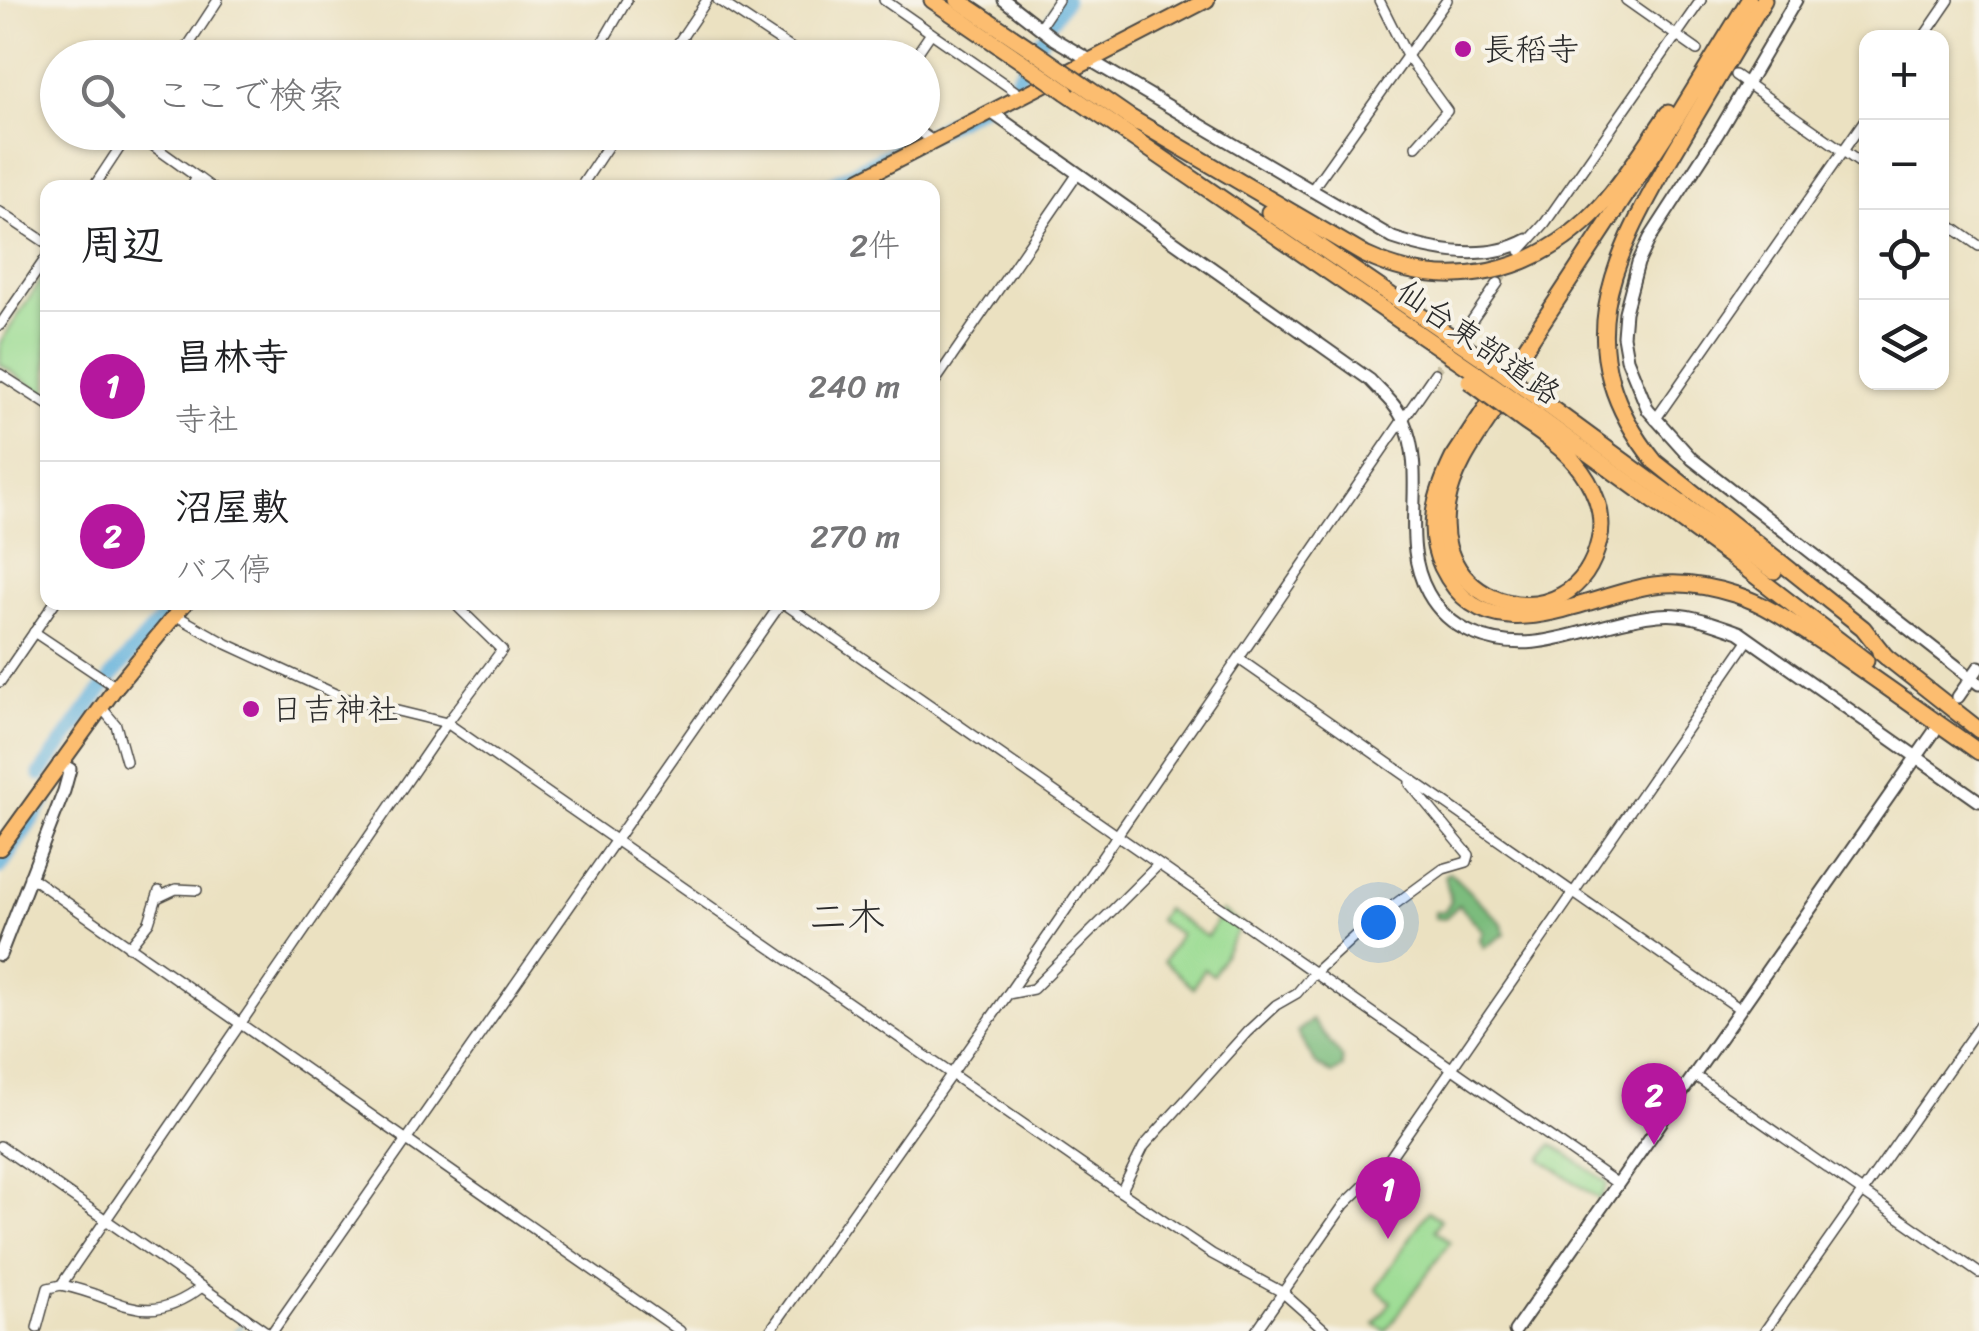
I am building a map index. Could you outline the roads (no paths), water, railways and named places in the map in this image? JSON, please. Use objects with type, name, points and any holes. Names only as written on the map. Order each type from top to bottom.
[{"type":"highway","name":"仙台東部道路","points":[[932,0],[1026,55]]},
{"type":"highway","name":"仙台東部道路","points":[[958,0],[1026,55],[1476,371]]},
{"type":"highway","points":[[1131,118],[1329,236],[1380,262],[1442,276],[1484,274],[1539,256],[1598,208],[1747,0]]},
{"type":"highway","points":[[1747,0],[1676,119],[1458,448],[1433,516],[1440,562],[1467,599],[1494,613],[1510,616],[1545,616],[1656,585],[1678,583],[1740,596],[1794,624],[1979,751]]},
{"type":"highway","points":[[1764,0],[1730,70],[1634,225],[1619,260],[1604,316],[1605,357],[1629,428],[1655,462],[1862,628],[1886,657]]},
{"type":"highway","points":[[1528,408],[1576,464],[1597,501],[1602,529],[1590,568],[1572,589],[1550,601],[1524,605],[1488,596],[1459,571],[1446,535],[1450,493],[1464,460],[1510,387],[1684,122],[1730,70]]},
{"type":"highway","name":"仙台東部道路","points":[[1073,88],[1131,118],[1476,371],[1886,657],[1979,730]]},
{"type":"highway","name":"仙台東部道路","points":[[1528,408],[1731,557],[1979,751]]},
{"type":"main road","points":[[940,139],[1207,0]]},
{"type":"main road","points":[[860,180],[918,150]]},
{"type":"main road","points":[[0,848],[116,687],[180,610]]},
{"type":"street","points":[[192,40],[218,0]]},
{"type":"street","points":[[604,40],[626,0]]},
{"type":"street","points":[[680,40],[707,0]]},
{"type":"street","points":[[718,0],[779,40]]},
{"type":"street","points":[[884,0],[1022,96]]},
{"type":"street","points":[[1004,0],[1039,28],[1364,224],[1421,248],[1475,253],[1524,245],[1545,223],[1701,0]]},
{"type":"street","points":[[1039,28],[1058,0]]},
{"type":"street","points":[[1379,0],[1407,56],[1447,110],[1416,146]]},
{"type":"street","points":[[1310,191],[1447,0]]},
{"type":"street","points":[[1626,0],[1697,50]]},
{"type":"street","points":[[1796,0],[1748,84],[1650,238],[1631,284],[1623,336],[1627,359],[1655,420],[1692,459],[1977,676],[1958,698]]},
{"type":"street","points":[[1928,30],[1949,0]]},
{"type":"street","points":[[926,40],[931,32]]},
{"type":"street","points":[[1730,70],[1859,162]]},
{"type":"street","points":[[991,112],[1370,380],[1394,406],[1404,421],[1413,458],[1412,524],[1420,578],[1430,598],[1459,627],[1490,640],[1536,644],[1658,615],[1699,618],[1749,639],[1979,801]]},
{"type":"street","points":[[1655,420],[1865,120]]},
{"type":"street","points":[[99,180],[119,150]]},
{"type":"street","points":[[158,150],[201,180]]},
{"type":"street","points":[[585,180],[606,150]]},
{"type":"street","points":[[940,374],[1077,175]]},
{"type":"street","points":[[0,212],[40,239]]},
{"type":"street","points":[[1949,225],[1979,246]]},
{"type":"street","points":[[0,325],[40,267]]},
{"type":"street","points":[[1466,329],[1498,283]]},
{"type":"street","points":[[770,1331],[1008,994],[1436,373]]},
{"type":"street","points":[[0,374],[40,400]]},
{"type":"street","points":[[0,682],[49,610]]},
{"type":"street","points":[[61,1285],[502,650],[461,610]]},
{"type":"street","points":[[273,1331],[776,610]]},
{"type":"street","points":[[793,610],[1618,1184]]},
{"type":"street","points":[[175,616],[344,698],[448,723],[1120,1192],[1212,1254],[1282,1292],[1326,1331]]},
{"type":"street","points":[[34,632],[116,687]]},
{"type":"street","points":[[1256,1331],[1344,1205],[1384,1164],[1749,639]]},
{"type":"street","points":[[1239,659],[1740,1008]]},
{"type":"street","points":[[101,707],[116,724],[126,760]]},
{"type":"street","points":[[1515,1331],[1934,732]]},
{"type":"street","points":[[0,955],[64,791],[70,769],[59,763]]},
{"type":"street","points":[[1120,1192],[1144,1146],[1247,1032],[1276,1005],[1297,994],[1313,974],[1368,924],[1443,869],[1467,862],[1469,856],[1410,784],[1410,778]]},
{"type":"street","points":[[1008,994],[1032,989],[1157,866]]},
{"type":"street","points":[[29,876],[680,1331]]},
{"type":"street","points":[[129,947],[149,922],[158,895],[198,890]]},
{"type":"street","points":[[1766,1331],[1979,1026]]},
{"type":"street","points":[[1694,1075],[1979,1273]]},
{"type":"street","points":[[0,1146],[265,1331]]},
{"type":"street","points":[[37,1328],[48,1288],[61,1285],[138,1316],[172,1311],[202,1287]]},
{"type":"street","points":[[242,1331],[252,1322]]},
{"type":"waterway","points":[[1052,20],[1065,0]]},
{"type":"waterway","points":[[1015,82],[1042,38]]},
{"type":"waterway","points":[[940,128],[997,98]]},
{"type":"waterway","points":[[839,180],[897,150]]},
{"type":"waterway","points":[[111,677],[168,612]]},
{"type":"waterway","points":[[40,774],[105,685]]},
{"type":"waterway","points":[[0,867],[45,800]]},
{"type":"waterway","points":[[235,1331],[243,1325]]},
{"type":"tunnel","points":[[1498,283],[1520,251]]},
{"type":"tunnel","points":[[1435,373],[1466,329]]},
{"type":"place","name":"長稻寺","points":[[1463,49]]},
{"type":"place","name":"日吉神社","points":[[251,709]]},
{"type":"place","name":"沼屋敷","points":[[1654,1145]]},
{"type":"place","name":"昌林寺","points":[[1388,1239]]},
{"type":"district","name":"二木","points":[[847,917]]}]
